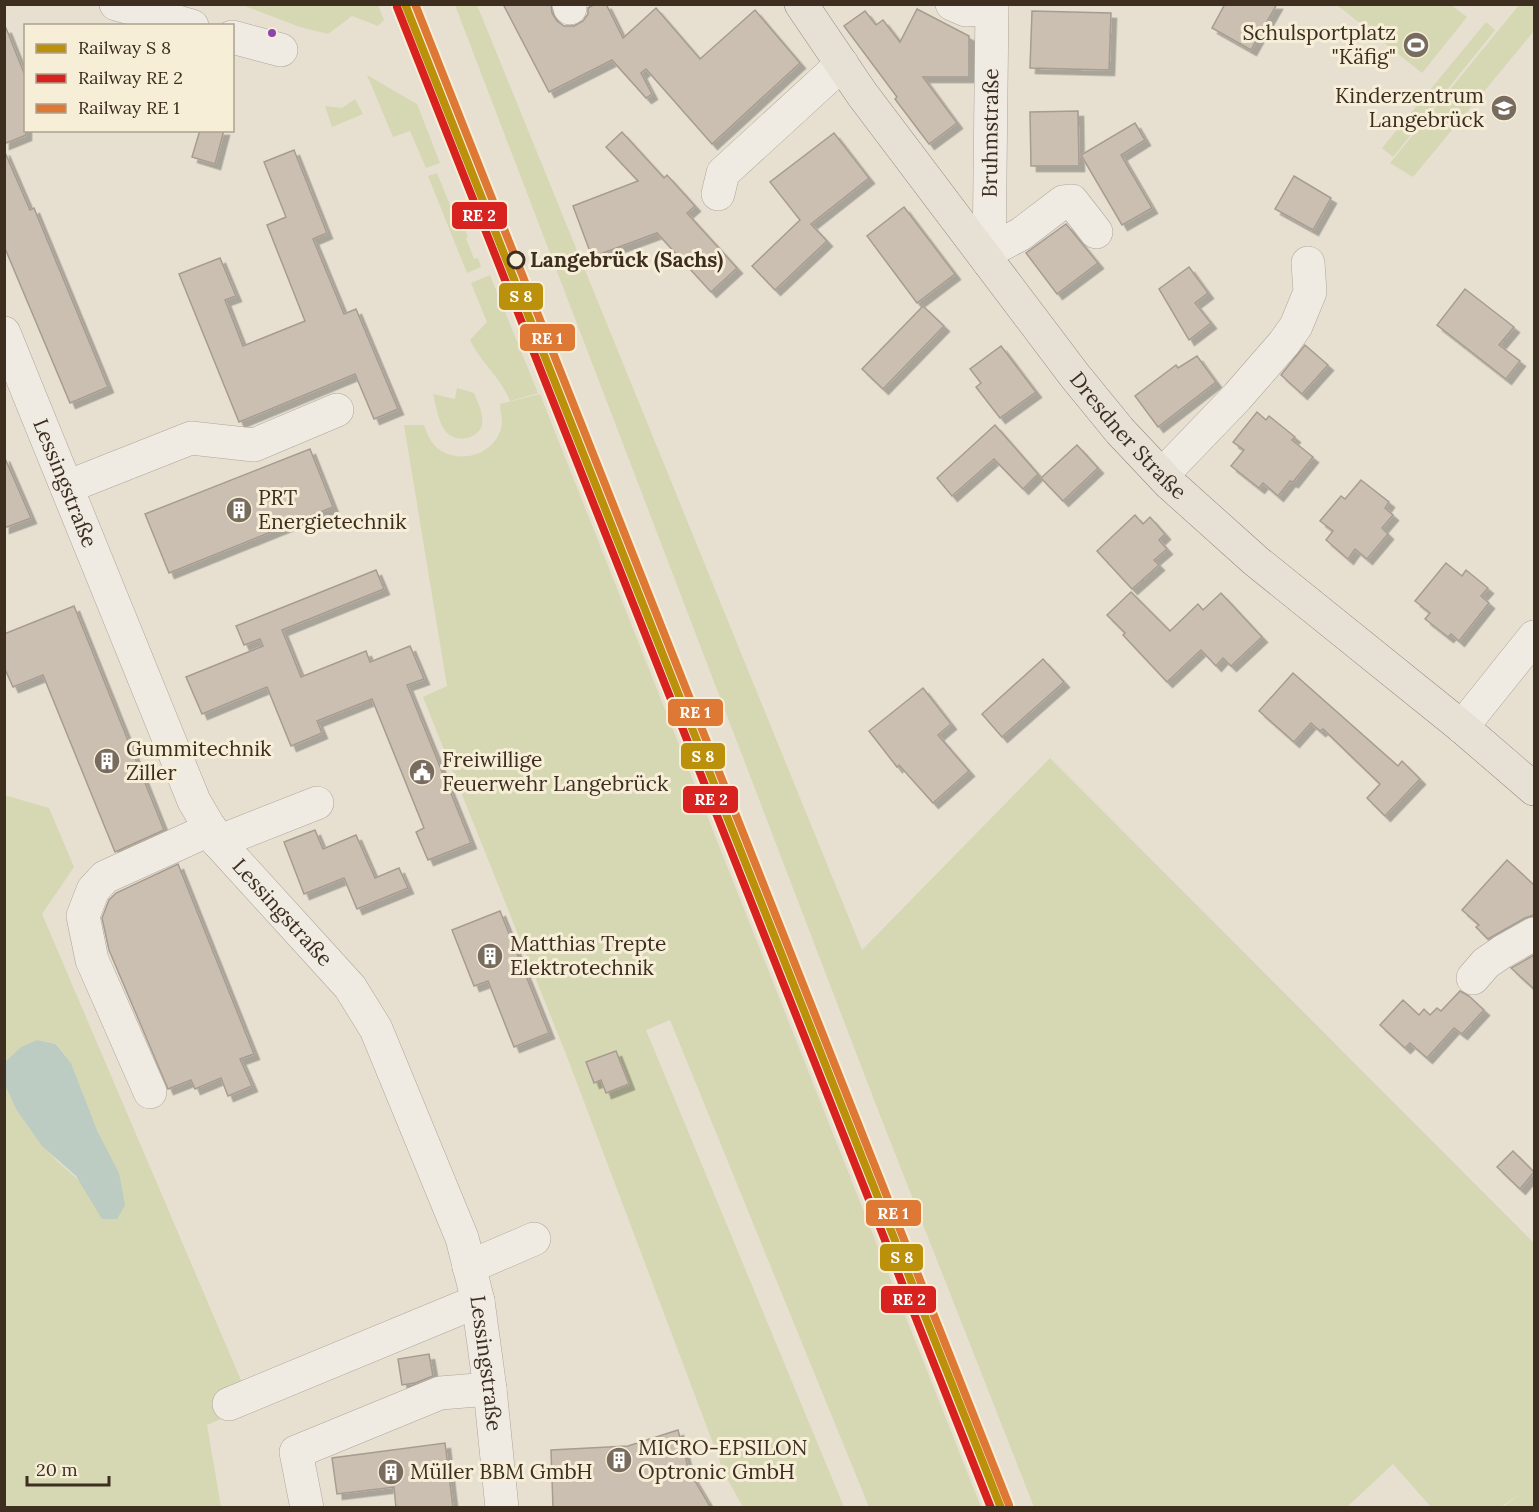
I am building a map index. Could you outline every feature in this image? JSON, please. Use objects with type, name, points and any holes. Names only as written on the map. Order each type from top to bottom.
[{"type":"main road","name":"Dresdner Straße","points":[[801,4],[842,64],[989,257],[1075,376],[1120,431],[1210,522],[1534,789]]},
{"type":"street","points":[[116,4],[185,24]]},
{"type":"street","points":[[952,4],[966,10],[991,7]]},
{"type":"street","name":"Bruhmstraße","points":[[989,257],[991,7]]},
{"type":"street","points":[[234,37],[282,50]]},
{"type":"street","points":[[718,194],[723,173],[842,64]]},
{"type":"street","points":[[989,257],[1063,202],[1072,201],[1096,232]]},
{"type":"street","points":[[1162,475],[1237,398],[1284,344],[1296,326],[1310,292],[1308,263]]},
{"type":"street","name":"Lessingstraße","points":[[4,333],[194,801],[215,836],[350,987],[376,1029],[462,1238],[478,1301],[502,1508]]},
{"type":"street","points":[[67,486],[191,438],[254,445],[337,410]]},
{"type":"street","points":[[1461,727],[1534,637]]},
{"type":"street","points":[[150,1092],[92,960],[83,916],[93,890],[105,877],[215,836],[317,803]]},
{"type":"street","points":[[1473,978],[1486,963],[1534,934]]},
{"type":"street","points":[[469,1267],[534,1239]]},
{"type":"street","points":[[229,1404],[478,1301]]},
{"type":"street","points":[[307,1508],[296,1452],[440,1393],[490,1389]]},
{"type":"green space","points":[[244,5],[378,5],[384,20],[378,26],[352,16],[328,34],[300,27]]},
{"type":"green space","points":[[455,5],[477,5],[862,950],[1050,758],[1534,1243],[1534,1507],[1503,1507],[1523,1492],[1501,1507],[1431,1507],[1393,1464],[1347,1507],[1034,1507],[876,1105]]},
{"type":"green space","name":"Schulsportplatz \"Käfig\"","points":[[1337,5],[1451,5],[1467,17],[1422,73]]},
{"type":"green space","points":[[1519,5],[1534,5],[1534,31],[1413,177],[1390,163]]},
{"type":"green space","points":[[1486,22],[1495,30],[1393,157],[1382,148]]},
{"type":"green space","points":[[367,75],[417,104],[440,163],[426,168],[410,131],[393,137]]},
{"type":"green space","points":[[355,99],[363,114],[332,127],[325,106],[342,108]]},
{"type":"green space","points":[[437,173],[452,210],[457,208],[474,259],[478,258],[481,267],[467,273],[428,176]]},
{"type":"green space","points":[[490,275],[538,393],[510,401],[502,385],[470,340],[487,322],[471,283]]},
{"type":"green space","points":[[457,388],[474,393],[482,421],[480,430],[476,434],[462,439],[451,436],[444,430],[433,394],[455,399]]},
{"type":"green space","points":[[540,394],[981,1507],[869,1507],[670,1020],[646,1030],[844,1507],[743,1507],[725,1475],[569,1062],[423,697],[447,686],[404,425],[424,425],[433,444],[443,452],[452,455],[471,455],[488,448],[500,433],[502,423],[500,404]]},
{"type":"green space","points":[[4,795],[49,808],[74,867],[42,914],[252,1406],[207,1425],[221,1507],[5,1507],[5,1085],[33,1133],[55,1159],[85,1188],[119,1173],[97,1130],[71,1063],[57,1044],[37,1040],[21,1047],[6,1061],[5,1067]]},
{"type":"shaded area","points":[[37,1040],[56,1044],[71,1063],[97,1130],[119,1173],[125,1205],[117,1219],[102,1219],[76,1176],[42,1146],[16,1109],[5,1085],[6,1061],[21,1047]]},
{"type":"building","points":[[503,4],[551,4],[552,13],[557,21],[564,26],[574,26],[583,21],[588,14],[588,8],[595,4],[606,4],[623,38],[656,8],[700,59],[755,10],[800,63],[712,144],[646,69],[641,73],[652,94],[646,98],[612,60],[549,92]]},
{"type":"building","points":[[1225,4],[1277,4],[1251,50],[1212,28]]},
{"type":"building","points":[[917,9],[969,36],[969,77],[923,77],[957,123],[929,144],[844,26],[865,11],[876,25],[883,20],[900,42]]},
{"type":"building","points":[[1032,11],[1111,13],[1109,70],[1030,68]]},
{"type":"building","points":[[4,28],[6,28],[24,73],[24,132],[26,135],[4,144]]},
{"type":"building","points":[[1078,111],[1079,166],[1031,166],[1030,112]]},
{"type":"building","points":[[1135,123],[1145,140],[1121,155],[1152,208],[1122,225],[1081,155]]},
{"type":"building","points":[[199,132],[223,132],[215,164],[192,157]]},
{"type":"building","points":[[622,132],[664,178],[667,175],[695,206],[687,213],[737,268],[711,292],[657,233],[592,257],[573,206],[638,181],[606,147]]},
{"type":"building","points":[[834,133],[869,178],[811,224],[827,241],[775,290],[752,266],[800,220],[770,182]]},
{"type":"building","points":[[4,150],[30,210],[34,208],[108,387],[70,403],[4,246]]},
{"type":"building","points":[[294,150],[327,233],[313,239],[344,314],[356,309],[398,409],[374,419],[355,374],[239,422],[179,274],[220,258],[236,296],[225,300],[243,346],[305,321],[267,225],[286,217],[264,162]]},
{"type":"building","points":[[1294,176],[1331,198],[1313,230],[1275,209]]},
{"type":"building","points":[[904,207],[955,274],[917,303],[867,236]]},
{"type":"building","points":[[1066,224],[1098,263],[1057,294],[1026,253]]},
{"type":"building","points":[[1189,267],[1208,293],[1195,303],[1211,323],[1189,340],[1159,289]]},
{"type":"building","points":[[1465,289],[1514,327],[1499,345],[1520,361],[1506,379],[1437,325]]},
{"type":"building","points":[[923,306],[944,326],[883,389],[862,369]]},
{"type":"building","points":[[1305,345],[1328,365],[1302,394],[1281,375]]},
{"type":"building","points":[[1001,346],[1036,392],[1000,418],[976,387],[981,383],[970,369]]},
{"type":"building","points":[[1197,356],[1216,382],[1158,427],[1135,396],[1176,365],[1178,368]]},
{"type":"building","points":[[1257,412],[1266,420],[1269,416],[1295,437],[1292,440],[1313,457],[1293,482],[1290,481],[1278,496],[1263,483],[1259,488],[1231,466],[1244,450],[1233,442]]},
{"type":"building","points":[[995,425],[1038,474],[1023,489],[994,459],[952,496],[937,478]]},
{"type":"building","points":[[1077,445],[1098,468],[1063,501],[1041,478]]},
{"type":"building","name":"PRT Energietechnik","points":[[310,449],[333,507],[169,573],[145,514]]},
{"type":"building","points":[[4,456],[31,518],[4,528]]},
{"type":"building","points":[[1361,480],[1389,502],[1385,508],[1393,515],[1382,528],[1388,534],[1367,559],[1355,549],[1348,559],[1326,540],[1333,531],[1320,521],[1341,496],[1345,499]]},
{"type":"building","points":[[1135,515],[1143,524],[1150,517],[1165,534],[1159,540],[1167,549],[1154,560],[1159,565],[1132,589],[1097,551]]},
{"type":"building","points":[[1446,563],[1462,576],[1466,570],[1488,588],[1481,596],[1489,603],[1459,641],[1451,634],[1448,637],[1425,619],[1430,613],[1415,601]]},
{"type":"building","points":[[376,570],[384,589],[282,630],[301,677],[366,651],[370,662],[410,646],[424,679],[407,685],[471,843],[428,860],[416,832],[424,828],[372,699],[317,721],[322,733],[291,746],[267,687],[202,714],[186,677],[263,646],[260,639],[244,645],[236,626]]},
{"type":"building","points":[[1131,592],[1170,631],[1198,604],[1203,610],[1221,593],[1262,637],[1231,666],[1223,658],[1216,666],[1201,650],[1167,682],[1107,615]]},
{"type":"building","name":"Gummitechnik Ziller","points":[[74,606],[164,830],[115,852],[43,675],[13,687],[4,667],[4,634]]},
{"type":"building","points":[[1043,659],[1064,682],[1002,737],[982,714]]},
{"type":"building","points":[[1293,673],[1398,766],[1402,761],[1420,779],[1385,816],[1367,798],[1380,784],[1323,729],[1320,731],[1311,723],[1294,742],[1259,711]]},
{"type":"building","points":[[923,688],[951,724],[938,735],[969,771],[933,803],[899,765],[897,767],[869,731]]},
{"type":"building","points":[[315,830],[323,849],[356,835],[375,878],[399,868],[408,888],[357,909],[344,878],[304,894],[284,842]]},
{"type":"building","points":[[1507,860],[1534,885],[1534,915],[1488,939],[1476,927],[1479,925],[1462,910]]},
{"type":"building","points":[[178,864],[254,1054],[240,1059],[252,1086],[228,1096],[221,1078],[195,1089],[191,1080],[168,1089],[109,950],[102,918],[109,900],[116,893]]},
{"type":"building","name":"Matthias Trepte Elektrotechnik","points":[[500,911],[549,1033],[514,1047],[488,981],[474,986],[452,930]]},
{"type":"building","points":[[1534,955],[1534,989],[1511,968]]},
{"type":"building","points":[[1460,991],[1484,1010],[1462,1034],[1454,1028],[1427,1058],[1410,1043],[1405,1048],[1380,1025],[1403,1000],[1419,1015],[1424,1009],[1430,1015],[1437,1008],[1441,1011]]},
{"type":"building","points":[[616,1051],[629,1084],[606,1093],[601,1080],[594,1083],[586,1062]]},
{"type":"building","points":[[1513,1151],[1534,1172],[1520,1189],[1497,1167]]},
{"type":"building","points":[[429,1354],[433,1376],[402,1385],[398,1359]]},
{"type":"building","name":"MICRO-EPSILON Optronic GmbH","points":[[678,1430],[689,1471],[711,1508],[553,1508],[551,1450],[628,1446]]},
{"type":"building","name":"Müller BBM GmbH","points":[[445,1443],[453,1508],[396,1508],[394,1487],[337,1494],[332,1458]]},
{"type":"transit line","points":[[405,4],[1001,1508]]},
{"type":"transit line","points":[[415,4],[1009,1505]]},
{"type":"transit line","points":[[397,7],[991,1508]]},
{"type":"place","name":"Schulsportplatz \"Käfig\"","points":[[1416,45]]},
{"type":"place","name":"Kinderzentrum Langebrück","points":[[1504,108]]},
{"type":"place","name":"Langebrück (Sachs)","points":[[516,260]]},
{"type":"place","name":"PRT Energietechnik","points":[[239,510]]},
{"type":"place","name":"Gummitechnik Ziller","points":[[107,761]]},
{"type":"place","name":"Freiwillige Feuerwehr Langebrück","points":[[422,772]]},
{"type":"place","name":"Matthias Trepte Elektrotechnik","points":[[490,956]]},
{"type":"place","name":"MICRO-EPSILON Optronic GmbH","points":[[619,1460]]},
{"type":"place","name":"Müller BBM GmbH","points":[[391,1472]]}]
